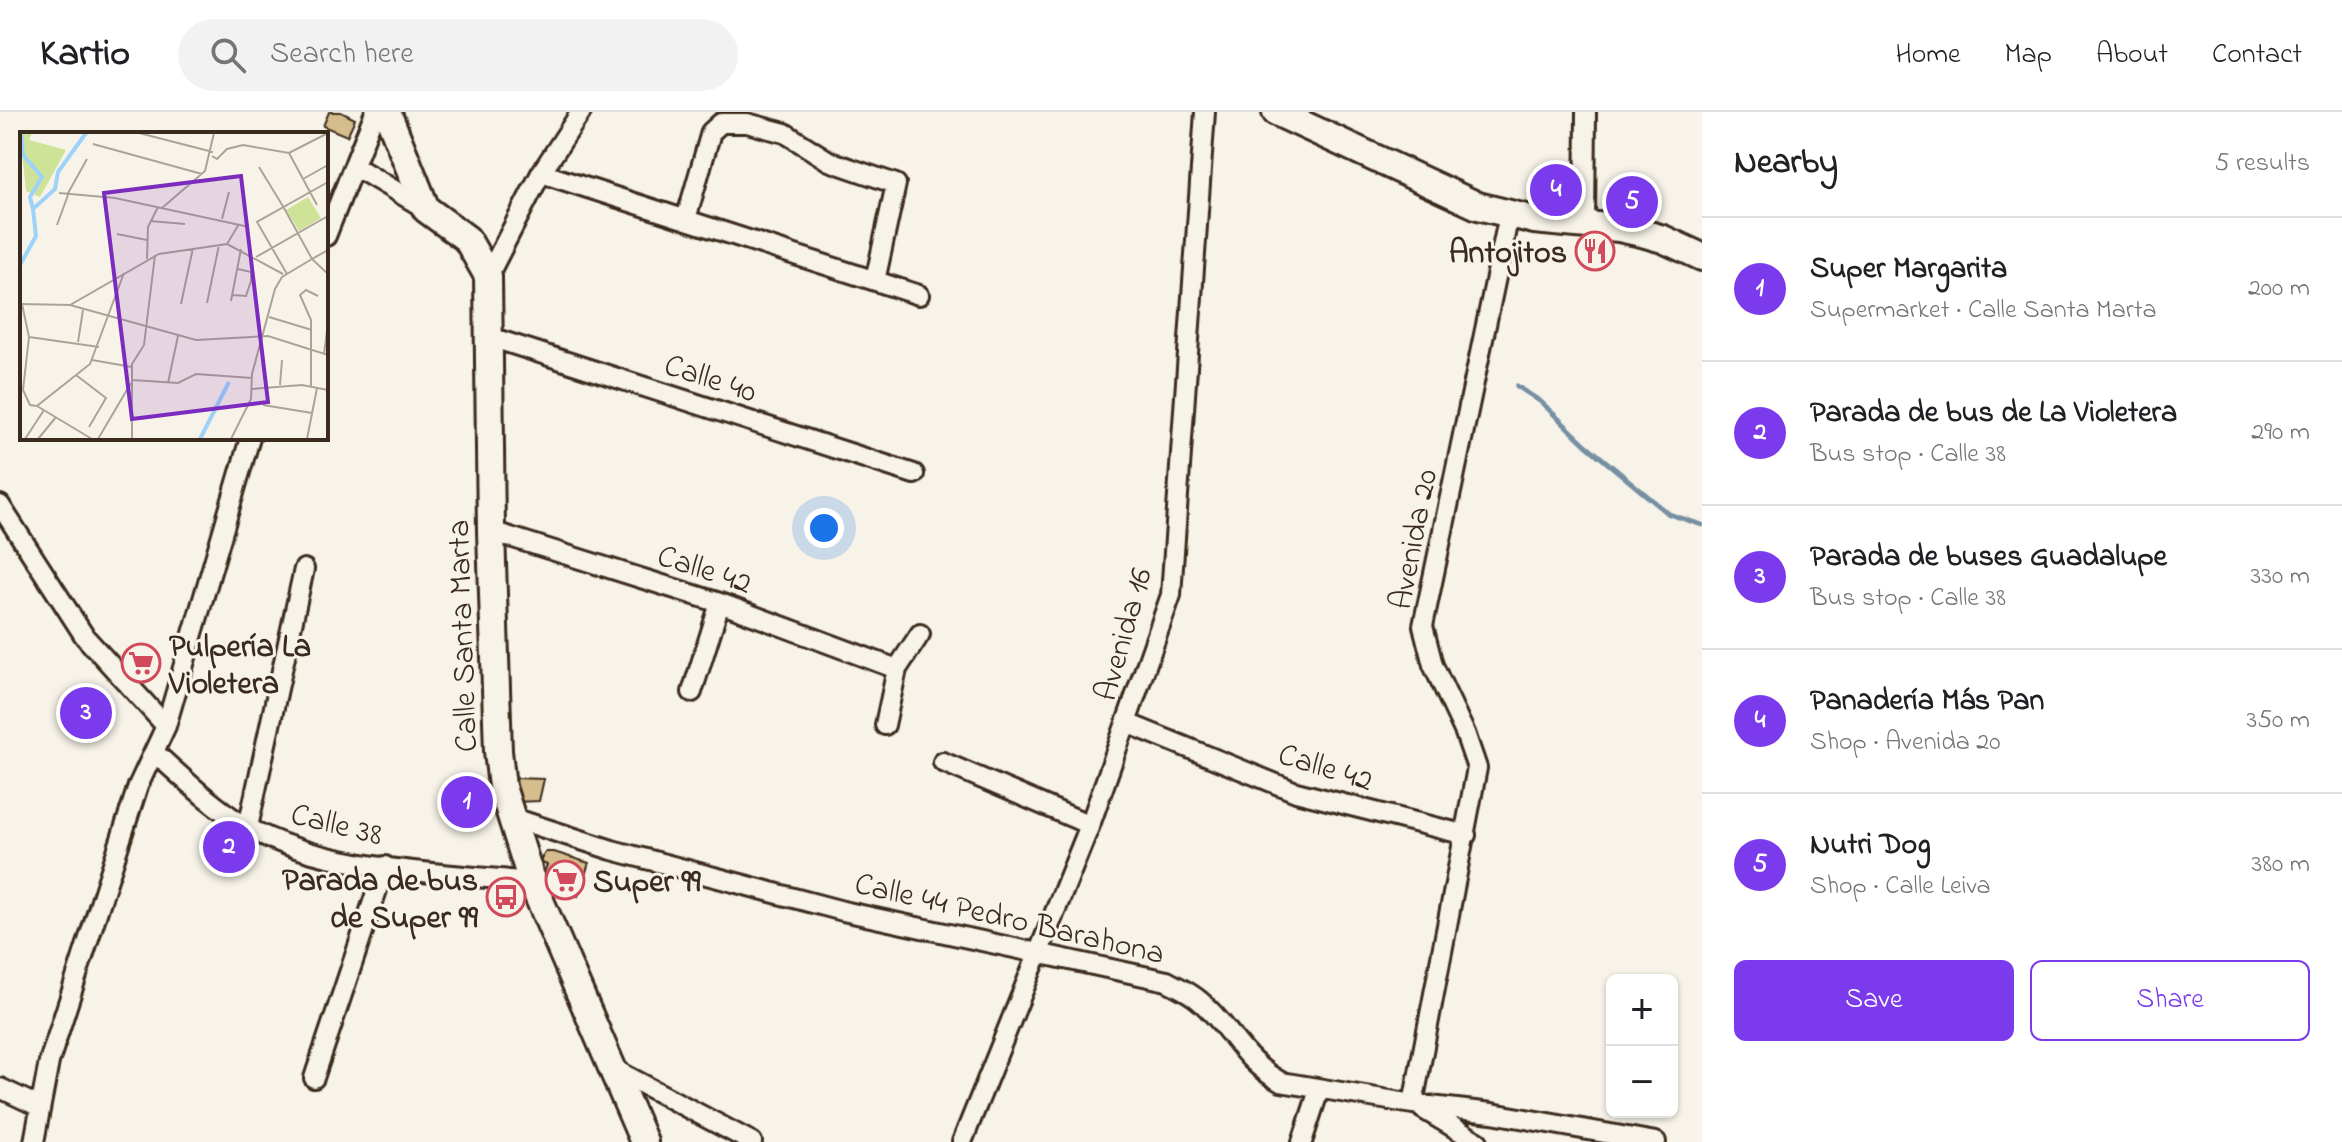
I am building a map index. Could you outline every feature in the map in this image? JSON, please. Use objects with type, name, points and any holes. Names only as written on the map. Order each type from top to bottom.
[{"type":"street","points":[[328,231],[375,112]]},
{"type":"street","points":[[387,112],[426,209]]},
{"type":"street","points":[[488,276],[541,173],[581,112]]},
{"type":"street","name":"Avenida 16","points":[[962,1142],[1090,825],[1171,595],[1205,112]]},
{"type":"street","points":[[1276,112],[1478,206],[1534,220],[1642,233],[1702,257]]},
{"type":"street","points":[[1585,224],[1586,112]]},
{"type":"street","points":[[686,219],[711,132],[721,123],[747,123],[785,133],[829,161],[899,176],[875,281]]},
{"type":"street","name":"Calle Santa Marta","points":[[354,166],[426,209],[467,239],[488,276],[491,531],[498,751],[502,787],[532,882],[644,1142]]},
{"type":"street","points":[[541,173],[919,295]]},
{"type":"street","name":"Avenida 20","points":[[1413,1104],[1477,768],[1465,733],[1433,665],[1423,626],[1509,215]]},
{"type":"street","name":"Calle 40","points":[[490,337],[914,474]]},
{"type":"street","points":[[34,1142],[49,1062],[133,801],[166,726],[249,440]]},
{"type":"street","points":[[0,505],[85,637],[166,726]]},
{"type":"street","name":"Calle 42","points":[[491,531],[720,603],[897,669]]},
{"type":"street","points":[[248,827],[304,569]]},
{"type":"street","points":[[692,692],[720,603]]},
{"type":"street","points":[[885,725],[897,669],[920,634]]},
{"type":"street","name":"Calle 42","points":[[1127,723],[1296,792],[1466,835]]},
{"type":"street","name":"Calle 38","points":[[155,753],[200,794],[248,827],[294,847],[385,866],[532,882]]},
{"type":"street","points":[[943,762],[1090,825]]},
{"type":"street","name":"Calle 44 Pedro Barahona","points":[[510,817],[612,850],[843,911],[1038,955],[1139,974],[1176,986],[1200,1001],[1249,1059],[1264,1073],[1281,1082],[1413,1104],[1492,1113],[1656,1142]]},
{"type":"street","points":[[314,1078],[385,866]]},
{"type":"street","points":[[612,1068],[752,1142]]},
{"type":"street","points":[[0,1088],[40,1107]]},
{"type":"street","points":[[1302,1142],[1319,1090]]},
{"type":"street","points":[[1413,1104],[1478,1142]]},
{"type":"building","points":[[329,112],[341,112],[355,119],[347,136],[323,126]]},
{"type":"building","points":[[1549,169],[1568,171],[1563,211],[1544,209]]},
{"type":"building","name":"Antojitos","points":[[1590,242],[1604,244],[1599,261],[1586,257]]},
{"type":"building","points":[[514,778],[544,779],[539,801],[514,802]]},
{"type":"building","points":[[478,786],[484,812],[455,819],[449,793]]},
{"type":"building","name":"Super 99","points":[[546,852],[589,863],[578,896],[549,887],[544,872],[547,865],[542,863]]},
{"type":"waterway","points":[[1517,386],[1541,402],[1586,445],[1669,514],[1702,525]]},
{"type":"place","name":"Panadería Más Pan","points":[[1556,190]]},
{"type":"place","name":"Nutri Dog","points":[[1632,202]]},
{"type":"place","name":"Antojitos","points":[[1595,251]]},
{"type":"place","name":"Pulpería La Violetera","points":[[141,663]]},
{"type":"place","name":"Parada de buses Guadalupe","points":[[86,713]]},
{"type":"place","name":"Super Margarita","points":[[467,802]]},
{"type":"place","name":"Parada de bus de La Violetera","points":[[229,847]]},
{"type":"place","name":"Super 99","points":[[565,880]]},
{"type":"place","name":"Parada de bus de Super 99","points":[[506,897]]}]
